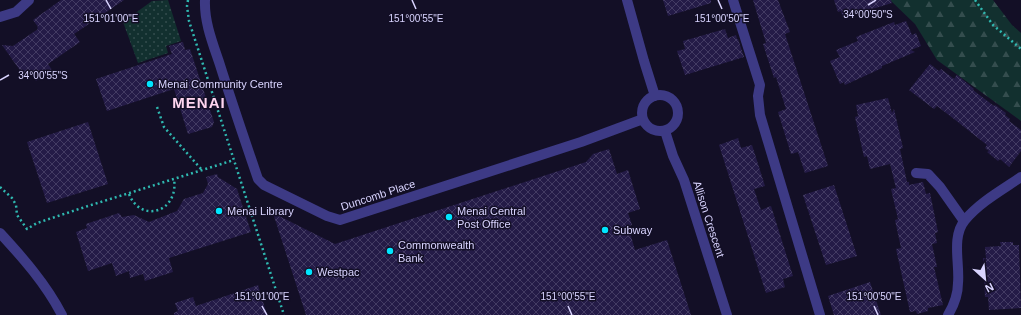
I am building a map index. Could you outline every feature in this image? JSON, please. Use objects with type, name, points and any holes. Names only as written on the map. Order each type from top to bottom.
[{"type":"street","points":[[0,17],[16,12],[29,0]]},
{"type":"street","name":"Duncomb Place","points":[[205,0],[205,12],[212,42],[258,179],[264,185],[327,216],[340,220],[565,147],[643,119]]},
{"type":"street","points":[[627,0],[655,96]]},
{"type":"street","points":[[733,0],[760,85],[758,96],[760,115],[820,315]]},
{"type":"street","points":[[655,96],[665,96],[671,98],[678,108],[678,114],[674,125],[665,131],[659,132],[653,130],[648,127],[643,119],[642,111],[644,105],[647,100],[655,96]]},
{"type":"street","name":"Allison Crescent","points":[[665,131],[673,156],[684,180],[727,315]]},
{"type":"street","points":[[916,172],[928,174],[940,187],[964,221]]},
{"type":"street","points":[[948,315],[955,301],[958,289],[958,235],[964,221],[983,203],[1021,177]]},
{"type":"street","points":[[0,233],[41,282],[62,315]]},
{"type":"path","points":[[188,0],[187,6],[189,21],[284,315]]},
{"type":"path","points":[[976,0],[993,24],[1021,49]]},
{"type":"path","points":[[158,107],[164,127],[202,170]]},
{"type":"path","points":[[0,187],[12,198],[16,205],[17,215],[27,229],[37,223],[234,160]]},
{"type":"path","points":[[129,194],[137,207],[151,211],[159,210],[171,201],[176,187],[174,179]]},
{"type":"green space","points":[[168,0],[181,41],[166,46],[168,53],[138,63],[123,22],[152,1]]},
{"type":"green space","points":[[890,0],[993,0],[1012,25],[1021,33],[1021,121],[937,60],[915,24]]},
{"type":"building","points":[[61,0],[124,0],[74,34],[80,42],[48,64],[52,70],[36,81],[30,72],[24,76],[2,45],[13,46],[38,29],[33,20]]},
{"type":"building","points":[[663,0],[711,0],[711,3],[668,16]]},
{"type":"building","points":[[753,0],[778,0],[790,32],[785,34],[828,166],[805,173],[798,152],[791,154],[778,112],[786,109],[776,77],[774,78],[763,44],[766,43]]},
{"type":"building","points":[[834,0],[891,0],[892,3],[843,18],[841,11],[838,12]]},
{"type":"building","points":[[906,21],[912,35],[916,33],[921,46],[911,50],[915,52],[882,66],[882,68],[845,85],[844,82],[840,84],[830,61],[840,57],[836,50],[858,41],[856,37],[894,22],[895,25]]},
{"type":"building","points":[[725,29],[728,38],[736,35],[744,57],[685,75],[677,51],[685,49],[683,41]]},
{"type":"building","name":"Menai Community Centre","points":[[183,42],[185,50],[190,49],[214,122],[212,127],[188,134],[174,89],[107,111],[96,79],[172,54],[169,46]]},
{"type":"building","points":[[930,64],[939,71],[941,69],[954,79],[957,75],[974,89],[973,90],[1006,113],[1005,115],[1010,119],[1009,121],[1021,130],[1021,151],[1009,167],[1000,159],[998,161],[987,152],[989,151],[985,148],[987,145],[954,119],[937,106],[934,109],[909,90]]},
{"type":"building","points":[[888,98],[892,113],[894,109],[903,148],[900,149],[907,182],[909,182],[909,185],[923,182],[926,194],[930,193],[938,232],[935,233],[937,243],[932,244],[937,267],[934,267],[943,305],[928,308],[928,311],[917,314],[916,311],[910,312],[896,249],[901,248],[895,220],[898,219],[891,189],[896,188],[890,164],[870,169],[867,156],[864,157],[855,117],[858,116],[856,105]]},
{"type":"building","points":[[88,122],[108,184],[47,203],[27,142]]},
{"type":"building","points":[[738,138],[741,148],[752,145],[765,186],[754,189],[761,210],[771,206],[793,276],[783,279],[785,287],[766,293],[719,145]]},
{"type":"building","points":[[609,149],[617,174],[628,170],[640,209],[628,213],[632,225],[628,226],[635,250],[667,240],[691,315],[306,315],[273,213],[335,244],[586,162],[593,154]]},
{"type":"building","points":[[217,174],[218,177],[237,189],[251,232],[169,258],[173,272],[145,281],[143,274],[130,278],[129,271],[116,276],[112,263],[88,271],[76,232],[87,228],[86,224],[119,213],[122,217],[134,215],[149,222],[177,211],[184,199],[203,193],[208,184],[206,177]]},
{"type":"building","points":[[834,185],[857,256],[826,265],[803,195]]},
{"type":"building","points":[[1000,242],[1013,242],[1013,245],[1019,245],[1021,308],[989,310],[988,297],[985,297],[983,258],[986,258],[985,247],[1001,246]]},
{"type":"building","points":[[870,282],[881,315],[834,315],[828,296]]},
{"type":"building","points":[[258,285],[267,315],[174,315],[174,313],[178,311],[175,303],[193,297],[196,306]]},
{"type":"place","name":"Menai Community Centre","points":[[150,84]]},
{"type":"place","name":"Menai Library","points":[[219,211]]},
{"type":"place","name":"Menai Central Post Office","points":[[449,217]]},
{"type":"place","name":"Subway","points":[[605,230]]},
{"type":"place","name":"Commonwealth Bank","points":[[390,251]]},
{"type":"place","name":"Westpac","points":[[309,272]]},
{"type":"district","name":"MENAI","points":[[199,102]]}]
